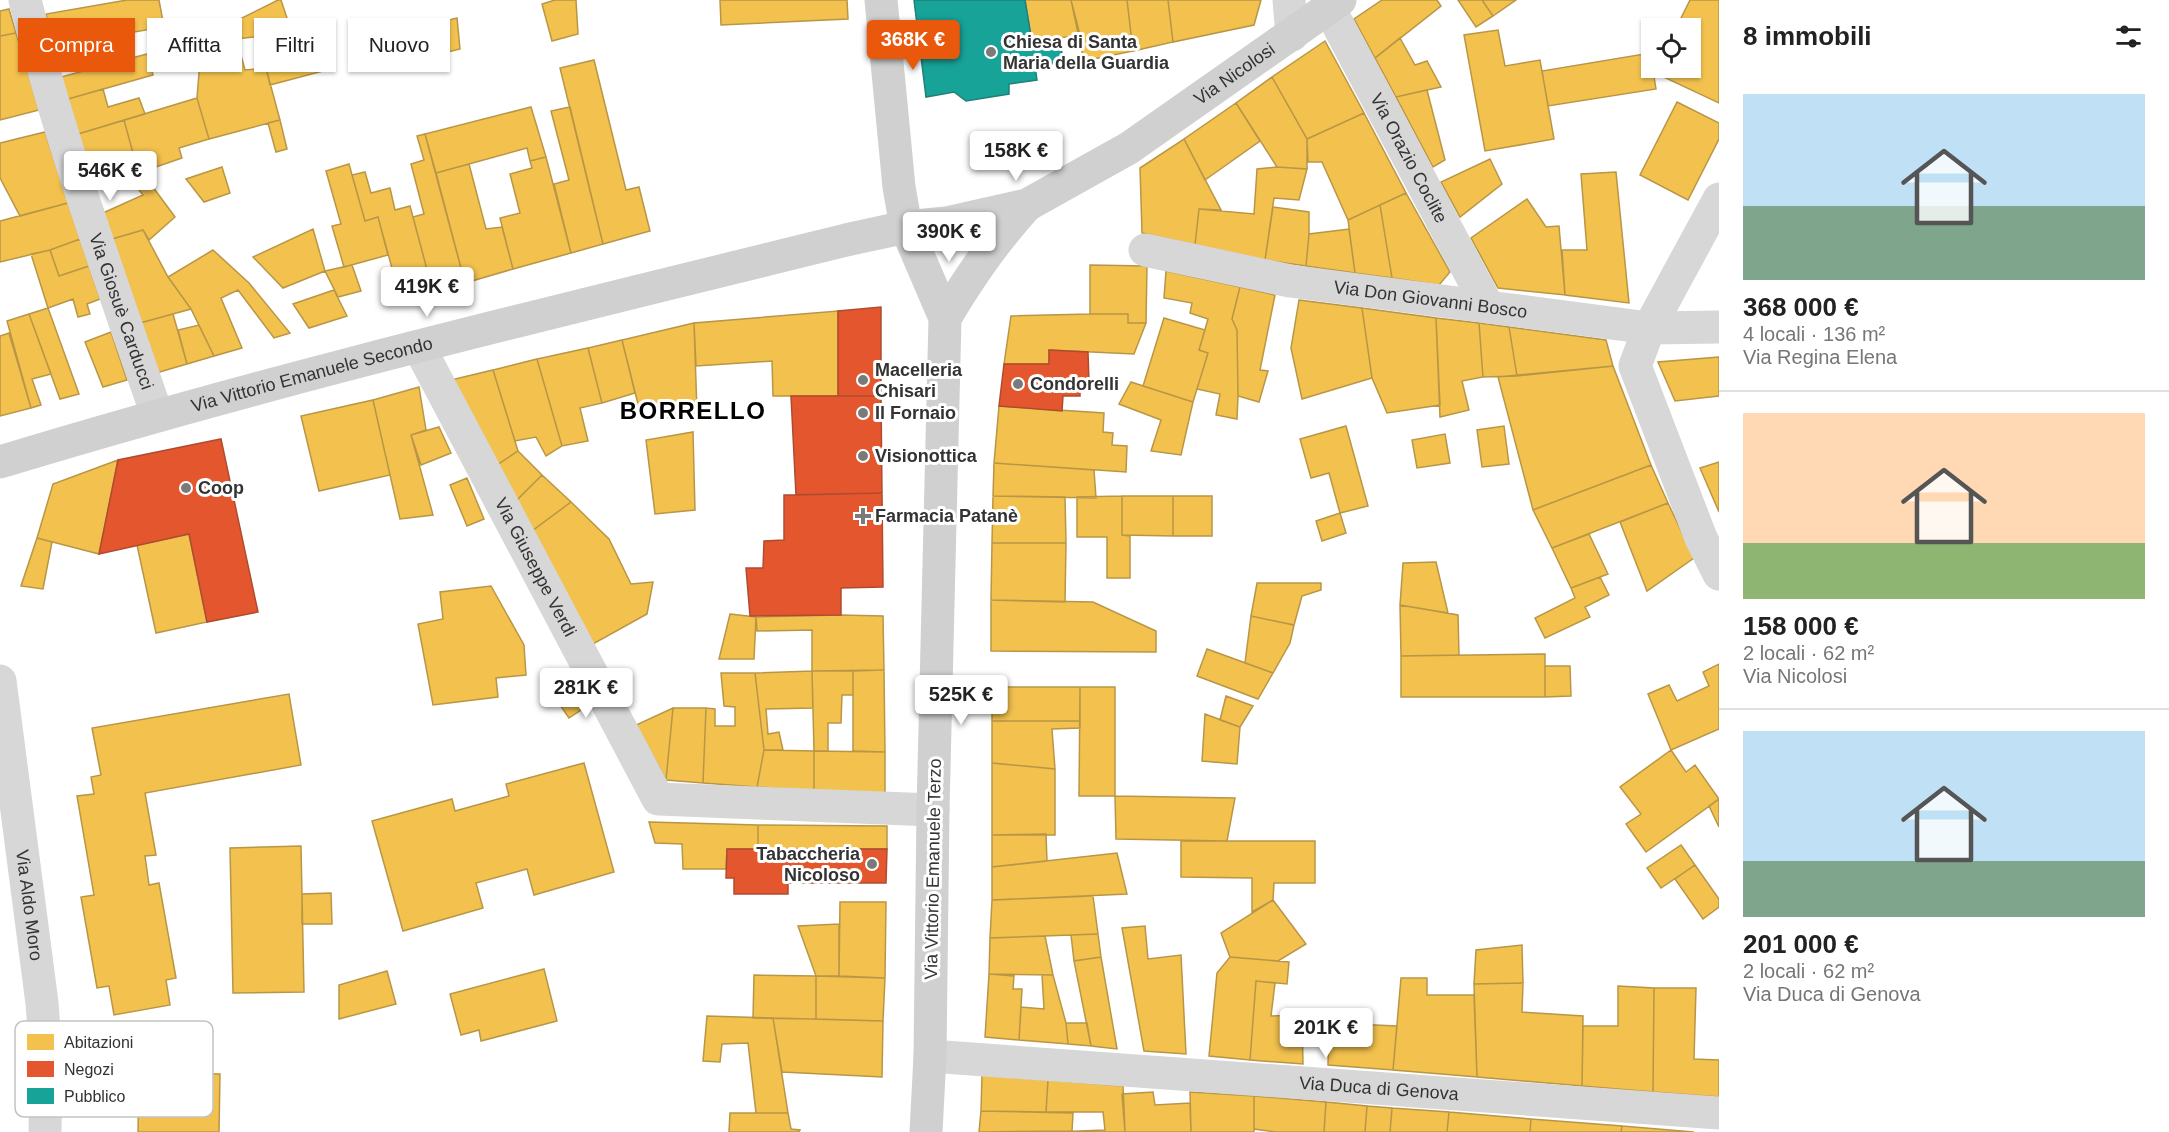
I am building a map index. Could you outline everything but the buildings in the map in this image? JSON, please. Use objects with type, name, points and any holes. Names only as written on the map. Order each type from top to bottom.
[{"type":"street","name":"Via Giosuè Carducci","points":[[25,0],[36,45],[86,208],[157,415]]},
{"type":"street","points":[[881,0],[898,187],[906,227],[945,318]]},
{"type":"street","points":[[1289,0],[1292,34]]},
{"type":"street","name":"Via Nicolosi","points":[[1027,205],[1129,148],[1334,4]]},
{"type":"street","name":"Via Orazio Coclite","points":[[1334,4],[1488,307]]},
{"type":"street","points":[[1719,199],[1649,328],[1635,366],[1701,538],[1719,574]]},
{"type":"street","name":"Via Vittorio Emanuele Secondo","points":[[0,462],[157,415],[419,347],[871,235],[906,227],[946,223],[1027,205]]},
{"type":"street","points":[[945,318],[995,241],[1027,205]]},
{"type":"street","name":"Via Don Giovanni Bosco","points":[[1144,250],[1290,280],[1488,307],[1649,328],[1719,327]]},
{"type":"street","name":"Via Vittorio Emanuele Terzo","points":[[926,1132],[930,1056],[933,810],[945,318]]},
{"type":"street","name":"Via Giuseppe Verdi","points":[[419,347],[657,799],[933,810]]},
{"type":"street","name":"Via Aldo Moro","points":[[0,681],[2,715],[43,1021]]},
{"type":"street","name":"Via Duca di Genova","points":[[930,1056],[1719,1113]]},
{"type":"street","name":"Via Aldo Moro","points":[[45,1117],[45,1132]]},
{"type":"place","name":"Chiesa di Santa Maria della Guardia","points":[[991,52]]},
{"type":"place","name":"Macelleria Chisari","points":[[863,380]]},
{"type":"place","name":"Condorelli","points":[[1018,384]]},
{"type":"place","name":"Il Fornaio","points":[[863,413]]},
{"type":"place","name":"Visionottica","points":[[863,456]]},
{"type":"place","name":"Coop","points":[[186,488]]},
{"type":"place","name":"Farmacia Patanè","points":[[863,516]]},
{"type":"place","name":"Tabaccheria Nicoloso","points":[[872,864]]},
{"type":"district","name":"BORRELLO","points":[[693,410]]}]
